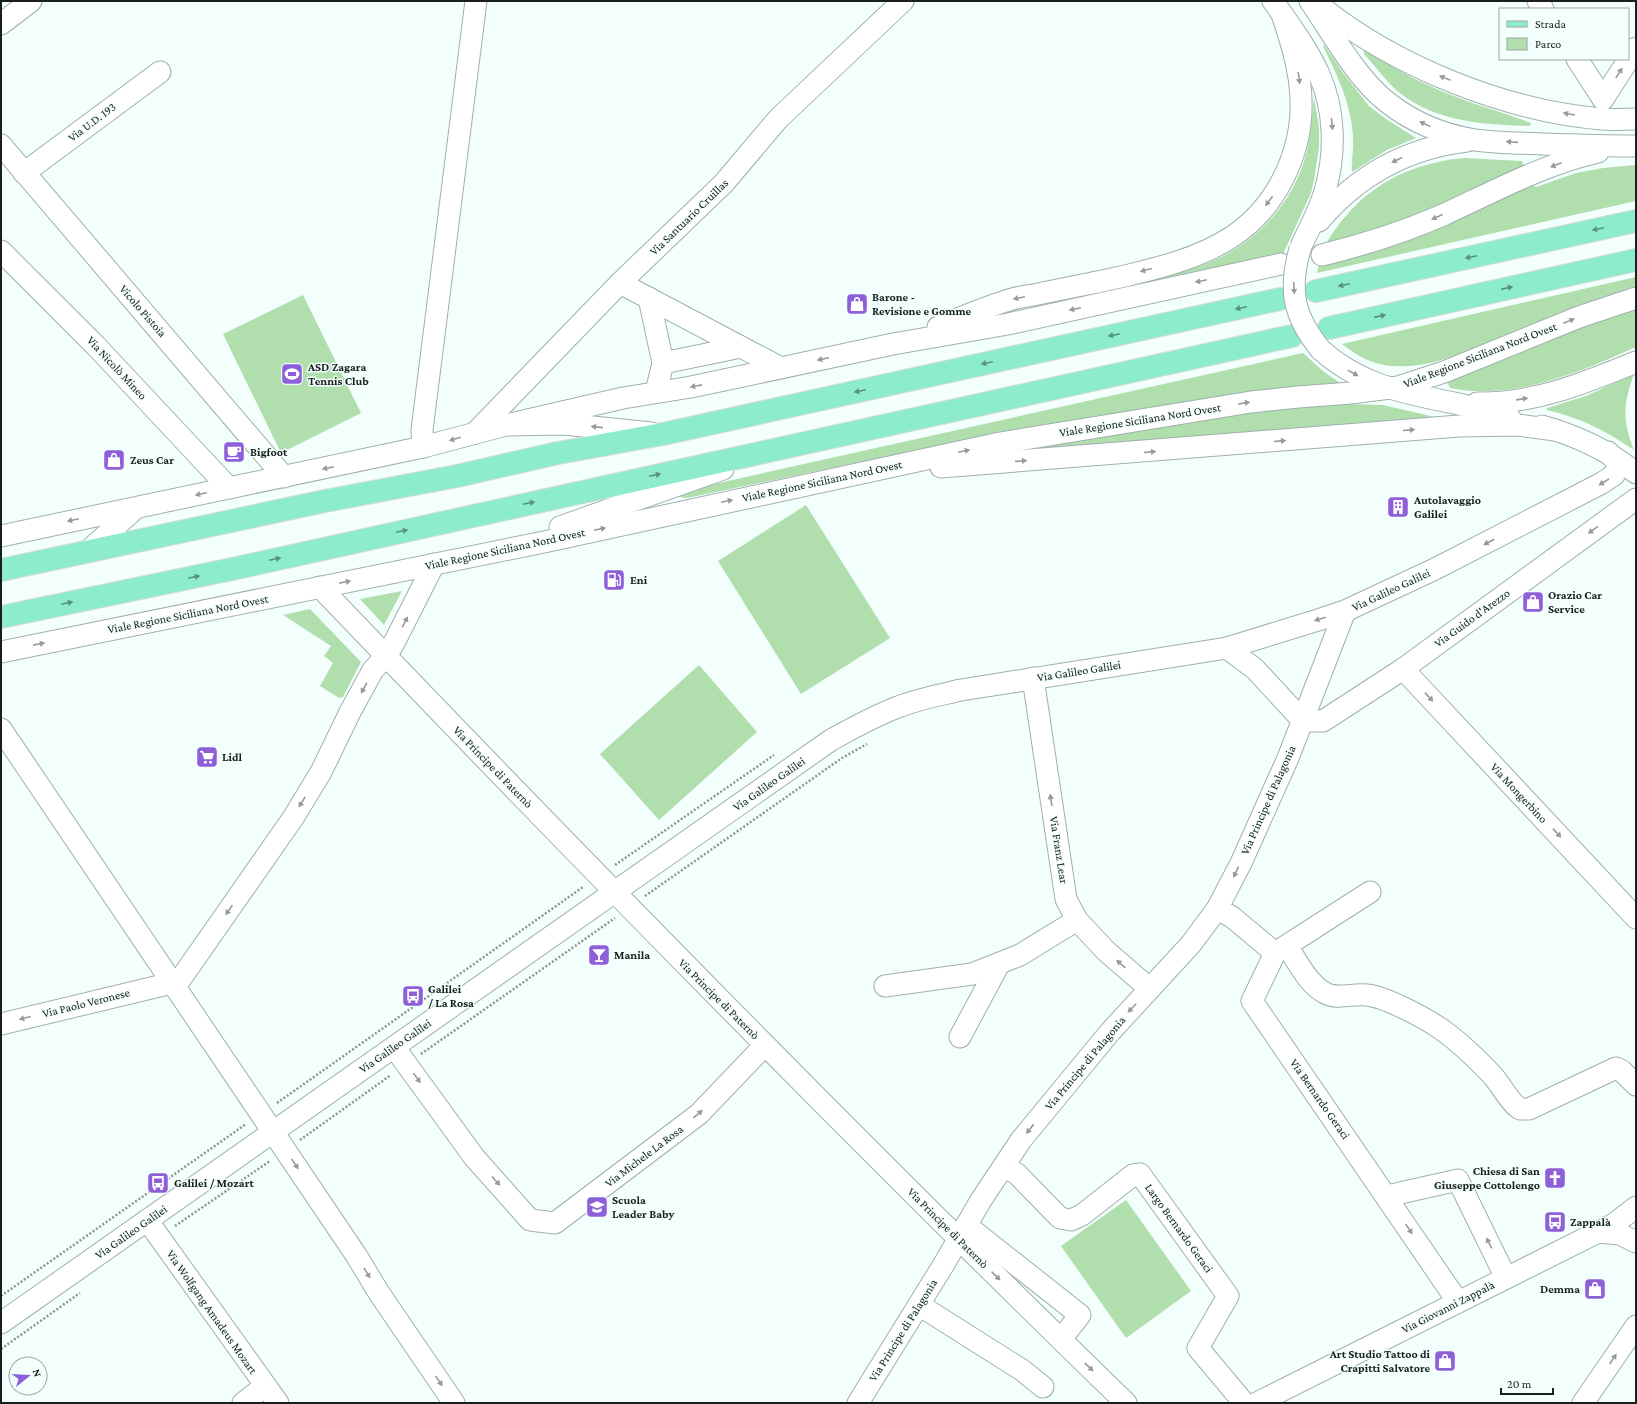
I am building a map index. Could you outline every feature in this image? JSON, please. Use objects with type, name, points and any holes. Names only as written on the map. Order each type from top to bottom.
[{"type":"main road","points":[[1316,291],[1636,221]]},
{"type":"main road","points":[[1329,328],[1636,260]]},
{"type":"main road","points":[[1,570],[325,501],[457,476],[558,453],[663,434],[1280,299]]},
{"type":"main road","points":[[1,617],[237,568],[786,446],[1292,336]]},
{"type":"street","points":[[1,24],[31,1]]},
{"type":"street","points":[[423,448],[422,430],[476,1]]},
{"type":"street","name":"Via Santuario Cruillas","points":[[475,433],[620,283],[724,183],[778,119],[903,1]]},
{"type":"street","points":[[1312,1],[1358,34],[1398,57],[1433,73],[1503,99],[1549,111],[1603,109],[1636,119]]},
{"type":"street","points":[[1312,1],[1360,74],[1386,102],[1430,127],[1475,140]]},
{"type":"street","points":[[1278,7],[1319,74],[1329,105],[1332,128],[1332,156],[1325,192],[1301,247],[1294,277],[1294,293],[1297,306],[1306,330],[1321,350],[1332,360],[1351,373],[1389,388],[1415,396],[1455,403],[1555,430],[1584,440],[1608,452],[1636,473]]},
{"type":"street","points":[[893,344],[1007,300],[1121,276],[1179,261],[1213,247],[1241,230],[1264,208],[1281,183],[1293,154],[1297,137],[1301,100],[1299,80],[1296,61],[1278,7]]},
{"type":"street","points":[[1603,109],[1636,48]]},
{"type":"street","points":[[1578,60],[1603,109]]},
{"type":"street","name":"Via U.D. 193","points":[[24,173],[160,72]]},
{"type":"street","points":[[1301,247],[1330,207],[1356,184],[1409,154],[1428,147],[1475,140],[1563,145],[1636,146]]},
{"type":"street","name":"Vicolo Pistoia","points":[[1,145],[284,477]]},
{"type":"street","points":[[1322,254],[1389,236],[1424,223],[1560,163],[1596,153],[1636,146]]},
{"type":"street","name":"Via Nicolò Mineo","points":[[1,251],[96,346],[229,488]]},
{"type":"street","points":[[1,536],[423,448],[475,433],[585,406],[656,392],[692,387],[893,344],[1008,324],[1281,264]]},
{"type":"street","points":[[620,283],[781,368]]},
{"type":"street","points":[[649,298],[663,363],[656,392]]},
{"type":"street","name":"Viale Regione Siciliana Nord Ovest","points":[[1,652],[480,555],[1000,443],[1251,402],[1298,396],[1351,393],[1389,388],[1420,380],[1579,317],[1636,298]]},
{"type":"street","points":[[663,363],[741,347]]},
{"type":"street","points":[[1455,403],[1490,403],[1542,396],[1579,385],[1636,362]]},
{"type":"street","points":[[506,425],[564,424],[663,434]]},
{"type":"street","points":[[774,491],[931,468],[1459,426],[1517,425],[1555,430]]},
{"type":"street","points":[[480,555],[786,446]]},
{"type":"street","name":"Via Galileo Galilei","points":[[1,1323],[831,740],[863,722],[899,706],[929,697],[984,686],[1227,648],[1345,611],[1435,569],[1602,483],[1614,475],[1618,467],[1616,461],[1608,452]]},
{"type":"street","name":"Via Guido d'Arezzo","points":[[1303,721],[1323,721],[1403,669],[1636,499]]},
{"type":"street","points":[[87,552],[136,508]]},
{"type":"street","points":[[173,985],[293,818],[321,772],[350,712],[373,670],[386,656],[434,564]]},
{"type":"street","name":"Via Principe di Paternò","points":[[320,587],[614,892],[765,1045],[962,1232],[1061,1339],[1126,1403]]},
{"type":"street","name":"Via Principe di Palagonia","points":[[858,1403],[919,1305],[980,1200],[1040,1116],[1100,1044],[1191,944],[1217,909],[1241,863],[1303,721],[1345,611]]},
{"type":"street","points":[[1227,648],[1255,669],[1303,721]]},
{"type":"street","name":"Via Mongerbino","points":[[1403,669],[1636,918]]},
{"type":"street","name":"Via Franz Lear","points":[[1033,678],[1066,899],[1077,920],[1106,951],[1150,989]]},
{"type":"street","points":[[1,729],[356,1255],[379,1293],[454,1403]]},
{"type":"street","points":[[1281,950],[1370,892]]},
{"type":"street","points":[[1217,909],[1232,917],[1281,950],[1319,989],[1326,994],[1339,996],[1366,995],[1377,997],[1414,1014],[1442,1030],[1492,1076],[1520,1109],[1529,1109],[1616,1068],[1622,1071],[1636,1085]]},
{"type":"street","points":[[885,986],[972,974],[1020,955],[1077,920]]},
{"type":"street","name":"Via Bernardo Geraci","points":[[1281,950],[1252,1001],[1387,1196],[1458,1302]]},
{"type":"street","points":[[960,1037],[999,964]]},
{"type":"street","name":"Via Paolo Veronese","points":[[1,1024],[173,985]]},
{"type":"street","name":"Via Michele La Rosa","points":[[394,1047],[474,1157],[530,1220],[555,1223],[699,1114],[765,1045]]},
{"type":"street","name":"Largo Bernardo Geraci","points":[[1004,1166],[1017,1174],[1060,1218],[1071,1220],[1082,1215],[1134,1175],[1140,1174],[1228,1296],[1198,1348],[1244,1403]]},
{"type":"street","points":[[1387,1196],[1458,1180],[1506,1278]]},
{"type":"street","name":"Via Giovanni Zappalà","points":[[1257,1403],[1606,1228],[1636,1208]]},
{"type":"street","points":[[1606,1228],[1636,1218]]},
{"type":"street","name":"Via Wolfgang Amadeus Mozart","points":[[147,1220],[278,1403]]},
{"type":"street","points":[[1606,1228],[1636,1242]]},
{"type":"street","points":[[962,1232],[1080,1315],[1061,1339]]},
{"type":"street","points":[[919,1305],[1022,1370],[1043,1387]]},
{"type":"street","points":[[1583,1403],[1636,1326]]},
{"type":"street","points":[[243,1403],[265,1386]]},
{"type":"path","points":[[642,899],[842,758],[872,742]]},
{"type":"path","points":[[612,867],[780,750]]},
{"type":"path","points":[[276,1104],[583,887]]},
{"type":"path","points":[[295,1144],[612,919]]},
{"type":"path","points":[[1,1296],[252,1120]]},
{"type":"path","points":[[169,1230],[273,1158]]},
{"type":"green space","points":[[1324,45],[1369,106],[1416,138],[1387,150],[1352,172],[1353,142],[1350,114],[1343,90],[1323,46]]},
{"type":"green space","points":[[1364,50],[1398,70],[1441,91],[1531,123],[1530,126],[1480,123],[1430,111],[1396,90],[1364,54]]},
{"type":"green space","points":[[1314,97],[1319,127],[1319,148],[1314,180],[1311,193],[1283,254],[1149,281],[1195,268],[1221,257],[1250,239],[1275,214],[1294,186],[1301,170],[1309,140]]},
{"type":"green space","points":[[1464,158],[1522,161],[1524,168],[1417,216],[1325,245],[1352,209],[1367,195],[1383,184],[1401,174],[1421,167],[1442,161]]},
{"type":"green space","points":[[1636,165],[1636,201],[1317,273],[1319,264],[1443,225],[1533,185],[1536,187],[1576,173],[1603,168]]},
{"type":"green space","points":[[1636,277],[1636,287],[1573,309],[1460,354],[1421,365],[1390,366],[1373,362],[1357,355],[1342,344]]},
{"type":"green space","name":"ASD Zagara Tennis Club","points":[[303,295],[361,413],[281,453],[223,334]]},
{"type":"green space","points":[[1636,307],[1636,347],[1578,372],[1537,384],[1496,391],[1471,391],[1450,388],[1446,380],[1570,331]]},
{"type":"green space","points":[[1303,353],[1323,371],[1340,383],[1340,385],[1281,388],[1194,401],[976,438],[687,498],[673,496],[696,488]]},
{"type":"green space","points":[[1634,374],[1625,412],[1627,429],[1634,450],[1593,426],[1572,417],[1547,410],[1547,408],[1586,396]]},
{"type":"green space","points":[[1342,404],[1383,405],[1435,417],[1031,453],[1013,451],[1136,428],[1218,415],[1300,406]]},
{"type":"green space","points":[[806,505],[890,638],[801,694],[718,561]]},
{"type":"green space","points":[[402,591],[384,625],[360,599]]},
{"type":"green space","points":[[310,609],[361,662],[343,697],[339,698],[320,686],[333,663],[324,656],[331,646],[283,615]]},
{"type":"green space","points":[[699,665],[757,732],[659,820],[600,754]]},
{"type":"green space","points":[[1126,1200],[1191,1291],[1126,1338],[1061,1246]]},
{"type":"place","name":"Barone - Revisione e Gomme","points":[[857,304]]},
{"type":"place","name":"ASD Zagara Tennis Club","points":[[292,374]]},
{"type":"place","name":"Bigfoot","points":[[234,452]]},
{"type":"place","name":"Zeus Car","points":[[114,460]]},
{"type":"place","name":"Autolavaggio Galilei","points":[[1398,507]]},
{"type":"place","name":"Eni","points":[[614,580]]},
{"type":"place","name":"Orazio Car Service","points":[[1533,602]]},
{"type":"place","name":"Lidl","points":[[207,757]]},
{"type":"place","name":"Manila","points":[[599,955]]},
{"type":"place","name":"Galilei / La Rosa","points":[[413,996]]},
{"type":"place","name":"Chiesa di San Giuseppe Cottolengo","points":[[1555,1178]]},
{"type":"place","name":"Galilei / Mozart","points":[[158,1183]]},
{"type":"place","name":"Scuola Leader Baby","points":[[597,1207]]},
{"type":"place","name":"Zappalà","points":[[1555,1222]]},
{"type":"place","name":"Demma","points":[[1595,1289]]},
{"type":"place","name":"Art Studio Tattoo di Crapitti Salvatore","points":[[1445,1361]]}]
